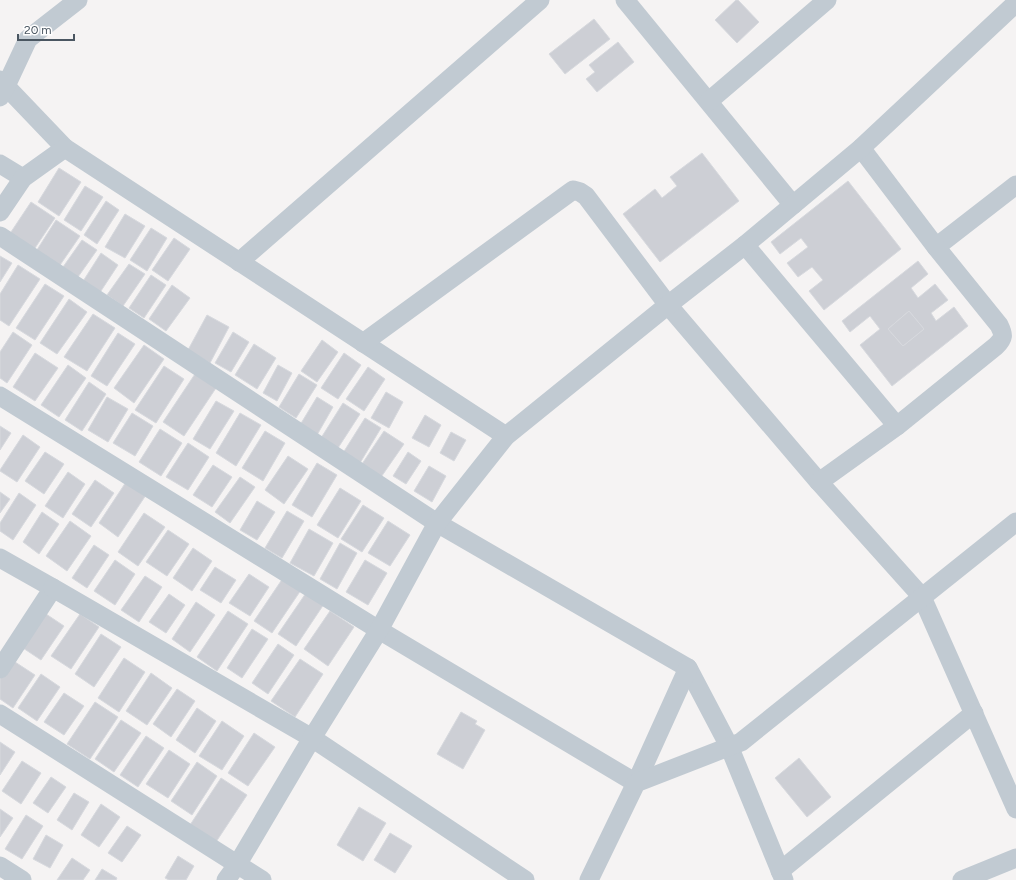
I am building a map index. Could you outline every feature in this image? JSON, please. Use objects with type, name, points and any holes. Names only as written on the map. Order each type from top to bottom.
[{"type":"street","points":[[78,0],[28,40],[2,88],[65,148],[506,436]]},
{"type":"street","points":[[239,262],[540,0]]},
{"type":"street","points":[[625,0],[793,205]]},
{"type":"street","points":[[709,101],[826,0]]},
{"type":"street","points":[[231,872],[379,630],[437,523],[506,436],[668,304],[746,245],[861,148],[1016,3]]},
{"type":"street","points":[[0,212],[23,178],[65,148]]},
{"type":"street","points":[[819,482],[897,426],[1001,342],[1003,337],[999,325],[936,247],[861,148]]},
{"type":"street","points":[[0,164],[23,178]]},
{"type":"street","points":[[936,247],[1016,185]]},
{"type":"street","points":[[363,343],[574,190],[586,196],[668,304],[819,482],[922,597],[1016,809]]},
{"type":"street","points":[[0,236],[437,523],[688,668],[729,746],[782,876],[974,713]]},
{"type":"street","points":[[746,245],[897,426]]},
{"type":"street","points":[[0,396],[379,630],[636,783]]},
{"type":"street","points":[[636,783],[741,742],[1016,522]]},
{"type":"street","points":[[0,558],[312,738],[525,880]]},
{"type":"street","points":[[0,669],[53,588]]},
{"type":"street","points":[[589,880],[636,783],[688,668]]},
{"type":"street","points":[[0,714],[231,872],[262,880]]},
{"type":"street","points":[[962,880],[1016,858]]},
{"type":"street","points":[[0,866],[22,880]]},
{"type":"building","points":[[736,0],[738,0],[759,22],[737,43],[715,20]]},
{"type":"building","points":[[594,19],[610,39],[565,74],[549,54]]},
{"type":"building","points":[[618,42],[634,62],[597,92],[586,79],[595,72],[589,65]]},
{"type":"building","points":[[702,153],[739,201],[660,262],[623,214],[655,189],[662,198],[677,186],[670,177]]},
{"type":"building","points":[[59,168],[81,182],[59,216],[38,202]]},
{"type":"building","points":[[848,181],[901,249],[824,310],[809,291],[823,280],[812,267],[798,277],[787,263],[808,247],[801,238],[780,254],[771,242]]},
{"type":"building","points":[[85,186],[103,197],[81,231],[64,220]]},
{"type":"building","points":[[106,201],[119,210],[97,244],[84,235]]},
{"type":"building","points":[[31,202],[55,218],[33,251],[9,235]]},
{"type":"building","points":[[125,214],[145,226],[125,258],[105,247]]},
{"type":"building","points":[[56,220],[80,236],[58,268],[35,253]]},
{"type":"building","points":[[151,228],[167,238],[147,271],[130,260]]},
{"type":"building","points":[[174,238],[190,249],[168,281],[152,270]]},
{"type":"building","points":[[82,240],[97,250],[78,277],[63,267]]},
{"type":"building","points":[[101,253],[118,265],[97,297],[80,286]]},
{"type":"building","points":[[0,256],[12,263],[0,282]]},
{"type":"building","points":[[918,261],[928,274],[911,288],[918,298],[935,284],[948,300],[931,313],[936,321],[954,307],[968,326],[892,386],[860,345],[880,329],[870,316],[850,332],[842,321]],"holes":[[[909,311],[924,329],[903,346],[888,329]]]},
{"type":"building","points":[[129,264],[145,274],[123,306],[107,295]]},
{"type":"building","points":[[18,265],[40,279],[9,326],[0,320],[0,294]]},
{"type":"building","points":[[151,275],[166,285],[144,318],[129,308]]},
{"type":"building","points":[[45,284],[64,296],[35,340],[16,328]]},
{"type":"building","points":[[172,285],[190,298],[166,331],[149,319]]},
{"type":"building","points":[[69,299],[87,312],[57,354],[40,343]]},
{"type":"building","points":[[909,311],[924,329],[903,346],[888,329]]},
{"type":"building","points":[[93,314],[115,328],[87,371],[64,357]]},
{"type":"building","points":[[207,315],[229,327],[210,363],[188,350]]},
{"type":"building","points":[[13,332],[32,345],[7,383],[0,378],[0,352]]},
{"type":"building","points":[[233,332],[249,342],[231,372],[215,363]]},
{"type":"building","points":[[118,333],[135,344],[107,386],[91,376]]},
{"type":"building","points":[[322,340],[338,352],[317,382],[301,371]]},
{"type":"building","points":[[254,344],[276,358],[257,389],[235,375]]},
{"type":"building","points":[[144,345],[164,359],[134,403],[114,388]]},
{"type":"building","points":[[35,353],[58,368],[35,401],[13,387]]},
{"type":"building","points":[[344,353],[361,365],[338,399],[321,388]]},
{"type":"building","points":[[68,365],[86,378],[59,417],[41,405]]},
{"type":"building","points":[[278,365],[292,373],[277,401],[263,393]]},
{"type":"building","points":[[164,366],[184,379],[156,423],[135,410]]},
{"type":"building","points":[[368,367],[385,379],[364,411],[346,399]]},
{"type":"building","points":[[195,374],[216,388],[184,436],[163,422]]},
{"type":"building","points":[[299,374],[317,385],[296,418],[279,407]]},
{"type":"building","points":[[89,382],[106,394],[82,431],[65,420]]},
{"type":"building","points":[[386,392],[403,402],[389,428],[371,418]]},
{"type":"building","points":[[107,397],[128,409],[108,442],[88,430]]},
{"type":"building","points":[[317,397],[333,407],[317,435],[300,425]]},
{"type":"building","points":[[216,401],[234,411],[210,449],[193,439]]},
{"type":"building","points":[[343,403],[360,414],[338,448],[321,438]]},
{"type":"building","points":[[132,413],[153,426],[135,456],[113,443]]},
{"type":"building","points":[[240,413],[261,425],[236,466],[216,453]]},
{"type":"building","points":[[425,415],[441,425],[429,447],[412,438]]},
{"type":"building","points":[[365,418],[381,428],[360,463],[343,453]]},
{"type":"building","points":[[0,426],[11,433],[0,450]]},
{"type":"building","points":[[160,429],[182,443],[161,476],[139,462]]},
{"type":"building","points":[[265,431],[285,443],[263,481],[242,468]]},
{"type":"building","points":[[384,431],[404,444],[379,480],[360,467]]},
{"type":"building","points":[[451,432],[466,440],[454,461],[440,453]]},
{"type":"building","points":[[23,435],[40,447],[17,482],[0,470]]},
{"type":"building","points":[[188,443],[209,457],[188,490],[166,477]]},
{"type":"building","points":[[45,452],[64,464],[44,494],[25,481]]},
{"type":"building","points":[[408,452],[421,461],[406,484],[393,476]]},
{"type":"building","points":[[288,456],[308,469],[284,504],[265,490]]},
{"type":"building","points":[[317,463],[337,475],[312,517],[292,505]]},
{"type":"building","points":[[213,465],[232,477],[212,507],[193,495]]},
{"type":"building","points":[[429,466],[446,476],[432,502],[414,491]]},
{"type":"building","points":[[68,472],[85,484],[63,518],[45,506]]},
{"type":"building","points":[[240,477],[255,487],[230,523],[215,512]]},
{"type":"building","points":[[95,480],[114,493],[91,527],[72,514]]},
{"type":"building","points":[[126,482],[146,495],[118,537],[99,523]]},
{"type":"building","points":[[340,488],[361,501],[338,538],[317,525]]},
{"type":"building","points":[[0,492],[10,499],[0,513]]},
{"type":"building","points":[[19,493],[36,505],[13,540],[0,531],[0,523]]},
{"type":"building","points":[[257,501],[275,512],[257,540],[240,530]]},
{"type":"building","points":[[363,505],[384,518],[362,552],[341,539]]},
{"type":"building","points":[[287,511],[304,521],[282,558],[265,548]]},
{"type":"building","points":[[42,512],[59,524],[39,554],[23,542]]},
{"type":"building","points":[[144,513],[165,527],[138,566],[118,552]]},
{"type":"building","points":[[70,521],[91,536],[67,571],[46,556]]},
{"type":"building","points":[[388,521],[410,535],[390,566],[368,553]]},
{"type":"building","points":[[309,529],[333,543],[314,576],[290,563]]},
{"type":"building","points":[[168,530],[189,544],[167,576],[146,562]]},
{"type":"building","points":[[340,543],[357,553],[337,589],[320,579]]},
{"type":"building","points":[[94,545],[109,555],[87,588],[72,578]]},
{"type":"building","points":[[193,548],[212,561],[192,591],[173,578]]},
{"type":"building","points":[[115,560],[135,574],[115,605],[94,591]]},
{"type":"building","points":[[365,560],[387,573],[368,605],[346,592]]},
{"type":"building","points":[[215,567],[236,580],[221,603],[200,590]]},
{"type":"building","points":[[249,574],[269,587],[250,616],[229,603]]},
{"type":"building","points":[[145,576],[162,587],[139,622],[121,610]]},
{"type":"building","points":[[283,578],[301,590],[272,633],[254,621]]},
{"type":"building","points":[[306,593],[324,604],[296,646],[278,634]]},
{"type":"building","points":[[169,594],[185,605],[166,633],[149,622]]},
{"type":"building","points":[[196,602],[215,615],[190,652],[172,639]]},
{"type":"building","points":[[228,611],[248,624],[217,671],[197,657]]},
{"type":"building","points":[[330,611],[354,627],[328,666],[304,649]]},
{"type":"building","points":[[46,614],[64,626],[41,660],[23,648]]},
{"type":"building","points":[[80,614],[99,627],[71,669],[51,656]]},
{"type":"building","points":[[252,629],[268,639],[242,678],[227,668]]},
{"type":"building","points":[[101,634],[121,647],[94,687],[75,674]]},
{"type":"building","points":[[278,644],[294,655],[268,694],[252,683]]},
{"type":"building","points":[[124,658],[145,672],[119,712],[98,698]]},
{"type":"building","points":[[300,659],[323,674],[295,717],[271,701]]},
{"type":"building","points":[[12,660],[35,675],[13,708],[0,699],[0,679]]},
{"type":"building","points":[[151,673],[172,688],[147,725],[126,711]]},
{"type":"building","points":[[41,674],[60,687],[37,721],[18,708]]},
{"type":"building","points":[[177,689],[195,701],[171,737],[153,724]]},
{"type":"building","points":[[64,693],[84,706],[64,735],[44,722]]},
{"type":"building","points":[[95,702],[118,717],[90,759],[67,744]]},
{"type":"building","points":[[197,708],[216,721],[195,753],[176,740]]},
{"type":"building","points":[[461,712],[477,721],[475,724],[485,730],[463,769],[437,754]]},
{"type":"building","points":[[121,720],[141,733],[114,772],[95,759]]},
{"type":"building","points":[[222,721],[244,736],[222,770],[199,756]]},
{"type":"building","points":[[254,733],[275,747],[248,786],[228,773]]},
{"type":"building","points":[[146,736],[164,748],[138,787],[120,775]]},
{"type":"building","points":[[0,742],[15,752],[0,775]]},
{"type":"building","points":[[169,750],[190,764],[168,798],[146,784]]},
{"type":"building","points":[[799,758],[831,797],[807,817],[775,778]]},
{"type":"building","points":[[22,761],[41,773],[21,804],[2,791]]},
{"type":"building","points":[[197,762],[217,776],[192,815],[171,801]]},
{"type":"building","points":[[51,777],[66,787],[48,813],[33,803]]},
{"type":"building","points":[[221,778],[247,795],[216,842],[190,825]]},
{"type":"building","points":[[74,793],[89,802],[72,830],[57,820]]},
{"type":"building","points":[[101,804],[120,817],[99,847],[81,835]]},
{"type":"building","points":[[359,807],[386,823],[363,861],[337,845]]},
{"type":"building","points":[[0,809],[13,818],[0,837]]},
{"type":"building","points":[[26,815],[43,826],[22,859],[5,849]]},
{"type":"building","points":[[127,826],[141,835],[122,862],[108,853]]},
{"type":"building","points":[[390,833],[412,846],[395,873],[374,860]]},
{"type":"building","points":[[46,835],[63,845],[50,868],[33,859]]},
{"type":"building","points":[[178,856],[194,866],[186,880],[169,880],[165,878]]},
{"type":"building","points":[[72,858],[90,870],[83,880],[57,880]]},
{"type":"building","points":[[102,869],[117,878],[116,880],[95,880]]}]
